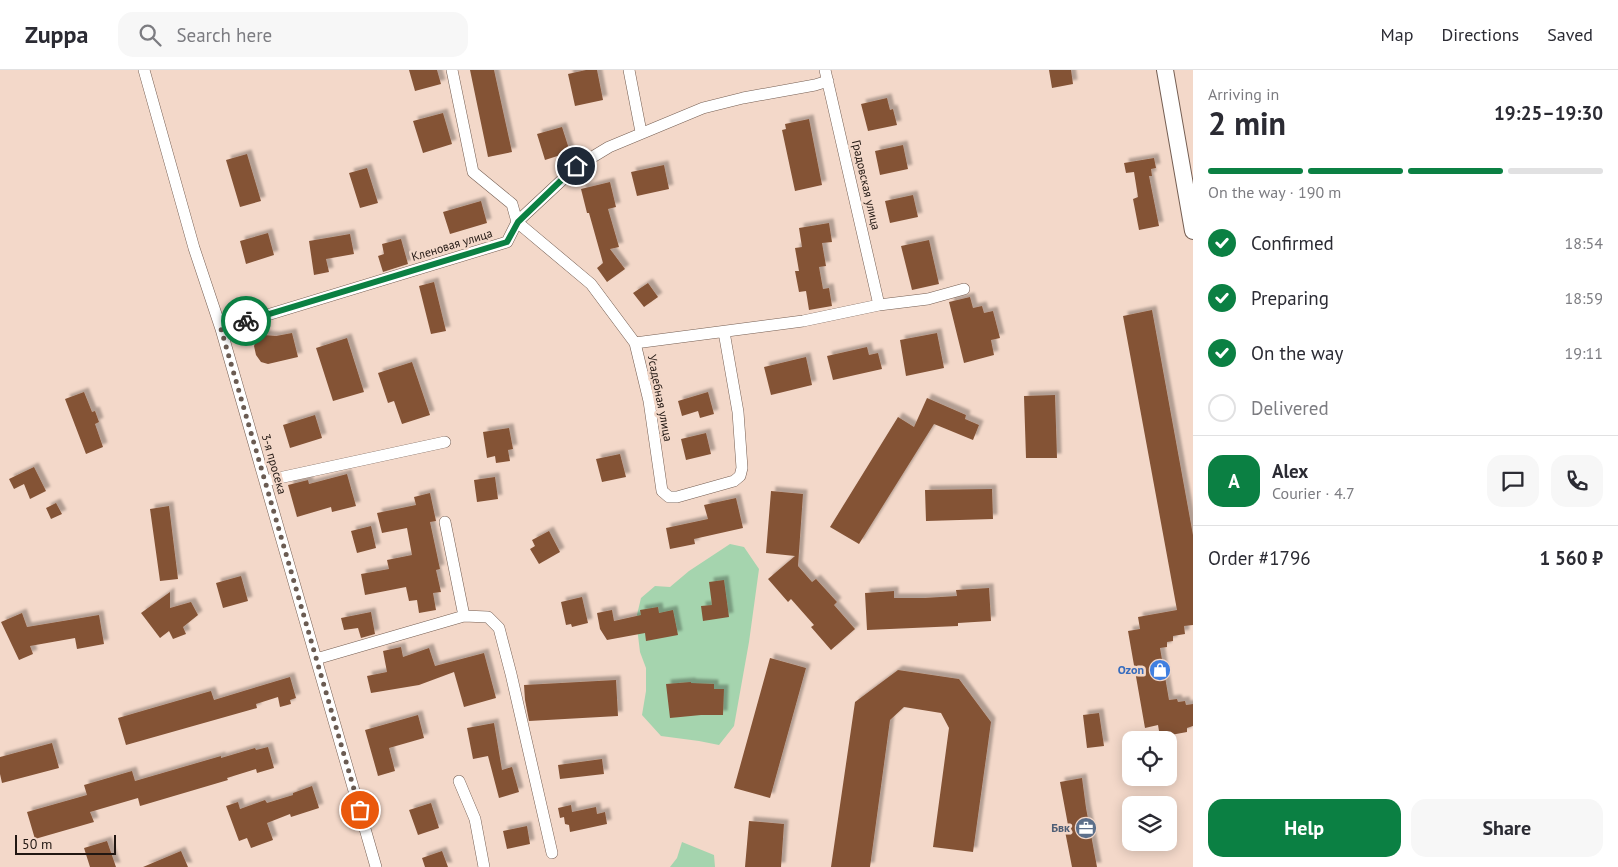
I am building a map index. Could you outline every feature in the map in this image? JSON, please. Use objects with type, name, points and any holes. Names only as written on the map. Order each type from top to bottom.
[{"type":"street","name":"3-я просека","points":[[144,70],[194,248],[221,329],[376,867]]},
{"type":"street","name":"Усадебная улица","points":[[452,70],[474,172],[512,204],[518,222],[591,284],[635,343],[649,401],[662,491],[669,497],[677,498],[734,481],[740,476],[742,468],[738,412],[724,332]]},
{"type":"street","points":[[629,70],[641,132]]},
{"type":"street","points":[[1165,70],[1193,231]]},
{"type":"street","name":"Кленовая улица","points":[[221,329],[507,242],[518,222],[576,166],[609,147],[641,132],[703,108],[743,98],[815,85],[827,76]]},
{"type":"street","name":"Градовская улица","points":[[827,76],[879,305]]},
{"type":"street","points":[[635,343],[803,321],[879,305],[928,299],[964,289]]},
{"type":"street","points":[[265,480],[445,442]]},
{"type":"street","points":[[445,522],[464,616]]},
{"type":"street","points":[[316,659],[464,616],[488,617],[499,628],[552,853]]},
{"type":"street","points":[[459,781],[474,819],[484,867]]},
{"type":"green space","points":[[730,544],[744,547],[759,569],[749,642],[734,726],[719,745],[661,736],[642,715],[646,691],[646,668],[640,652],[636,619],[641,598],[655,586],[670,587],[689,571]]},
{"type":"green space","points":[[682,842],[714,855],[715,867],[670,867],[677,858]]},
{"type":"building","points":[[409,70],[437,70],[441,84],[415,91]]},
{"type":"building","points":[[470,70],[494,70],[512,152],[488,157]]},
{"type":"building","points":[[586,70],[597,70],[603,100],[575,106],[568,74]]},
{"type":"building","points":[[1049,70],[1071,70],[1073,84],[1052,88]]},
{"type":"building","points":[[887,98],[890,110],[893,109],[897,125],[868,131],[861,104]]},
{"type":"building","points":[[443,113],[452,144],[423,153],[413,121]]},
{"type":"building","points":[[809,119],[822,185],[795,191],[782,130],[786,129],[785,124]]},
{"type":"building","points":[[562,127],[570,152],[545,160],[537,134]]},
{"type":"building","points":[[903,145],[908,169],[880,175],[875,151]]},
{"type":"building","points":[[247,154],[261,201],[240,207],[226,160]]},
{"type":"building","points":[[1154,158],[1156,168],[1151,169],[1152,176],[1149,176],[1159,226],[1139,230],[1133,199],[1138,197],[1134,172],[1126,173],[1124,163]]},
{"type":"building","points":[[664,165],[669,189],[637,196],[631,172]]},
{"type":"building","points":[[367,168],[378,203],[360,208],[349,173]]},
{"type":"building","points":[[610,182],[616,207],[608,209],[619,247],[610,249],[625,269],[607,282],[597,268],[603,263],[581,189]]},
{"type":"building","points":[[913,195],[918,217],[890,223],[885,201]]},
{"type":"building","points":[[481,201],[487,223],[450,234],[443,212]]},
{"type":"building","points":[[829,223],[832,242],[822,243],[826,266],[819,267],[823,289],[829,288],[832,306],[809,310],[806,291],[799,292],[795,271],[799,271],[795,248],[802,247],[799,228]]},
{"type":"building","points":[[268,233],[274,255],[246,264],[240,241]]},
{"type":"building","points":[[350,234],[354,254],[326,259],[329,272],[314,275],[309,241]]},
{"type":"building","points":[[401,239],[408,264],[383,272],[378,256],[384,254],[382,244]]},
{"type":"building","points":[[929,240],[939,284],[912,290],[901,246]]},
{"type":"building","points":[[434,282],[446,331],[431,334],[419,286]]},
{"type":"building","points":[[648,283],[658,297],[644,307],[633,293]]},
{"type":"building","points":[[970,297],[973,308],[982,306],[984,313],[993,311],[1000,338],[991,340],[994,355],[964,363],[949,302]]},
{"type":"building","points":[[1152,310],[1193,535],[1193,625],[1184,626],[1185,634],[1173,636],[1173,641],[1167,642],[1167,647],[1160,648],[1169,700],[1177,699],[1178,702],[1185,701],[1186,705],[1193,704],[1193,726],[1187,728],[1187,732],[1177,734],[1177,731],[1159,731],[1158,725],[1145,728],[1128,631],[1140,629],[1138,617],[1177,610],[1123,316]]},
{"type":"building","points":[[292,333],[298,357],[268,364],[261,362],[256,355],[254,346],[256,340],[264,335],[276,336]]},
{"type":"building","points":[[937,333],[944,368],[906,376],[900,340]]},
{"type":"building","points":[[347,338],[364,392],[333,401],[316,348]]},
{"type":"building","points":[[867,347],[869,355],[878,353],[882,369],[833,380],[827,356]]},
{"type":"building","points":[[806,357],[812,385],[771,395],[764,367]]},
{"type":"building","points":[[412,362],[430,415],[402,424],[394,401],[388,403],[378,373]]},
{"type":"building","points":[[84,392],[92,412],[95,411],[99,422],[95,424],[103,447],[86,454],[65,399]]},
{"type":"building","points":[[708,392],[714,414],[700,418],[698,411],[682,416],[678,401]]},
{"type":"building","points":[[1055,395],[1057,458],[1026,458],[1024,396]]},
{"type":"building","points":[[927,398],[966,415],[965,419],[979,425],[973,440],[934,424],[859,544],[830,527],[898,417],[914,427]]},
{"type":"building","points":[[315,415],[322,438],[290,448],[283,425]]},
{"type":"building","points":[[509,428],[513,449],[508,450],[510,461],[496,463],[495,456],[487,458],[483,432]]},
{"type":"building","points":[[706,433],[711,454],[686,460],[681,439]]},
{"type":"building","points":[[620,454],[626,477],[602,482],[596,459]]},
{"type":"building","points":[[34,467],[46,491],[30,499],[24,484],[14,489],[9,479]]},
{"type":"building","points":[[347,474],[356,506],[332,512],[331,507],[297,517],[288,485],[308,480],[309,484]]},
{"type":"building","points":[[495,477],[498,499],[477,502],[474,480]]},
{"type":"building","points":[[992,489],[993,519],[926,521],[925,490]]},
{"type":"building","points":[[771,491],[803,494],[798,566],[812,582],[816,579],[837,602],[834,605],[855,629],[831,650],[811,627],[814,625],[791,599],[788,602],[768,579],[795,556],[766,553]]},
{"type":"building","points":[[430,493],[436,521],[430,522],[440,569],[436,570],[441,592],[433,593],[436,610],[419,613],[417,600],[409,601],[406,587],[365,595],[361,574],[389,569],[387,560],[412,555],[407,528],[382,533],[377,513],[416,505],[414,497]]},
{"type":"building","points":[[736,498],[743,528],[694,539],[695,544],[670,549],[666,528],[708,519],[704,505]]},
{"type":"building","points":[[56,503],[62,514],[51,519],[46,508]]},
{"type":"building","points":[[169,506],[178,579],[160,581],[150,509]]},
{"type":"building","points":[[371,526],[376,548],[357,553],[351,531]]},
{"type":"building","points":[[549,531],[560,552],[539,564],[530,549],[535,546],[532,540]]},
{"type":"building","points":[[241,576],[248,601],[223,608],[216,583]]},
{"type":"building","points":[[724,580],[729,617],[703,621],[701,606],[712,605],[709,582]]},
{"type":"building","points":[[989,588],[991,621],[958,623],[958,626],[867,630],[865,593],[894,591],[894,598],[924,598],[957,596],[956,590]]},
{"type":"building","points":[[170,592],[170,608],[191,602],[198,615],[183,627],[186,634],[173,639],[169,631],[160,638],[141,613]]},
{"type":"building","points":[[582,597],[588,623],[572,627],[571,624],[566,625],[561,602]]},
{"type":"building","points":[[658,607],[659,613],[673,610],[678,635],[646,641],[645,633],[607,640],[600,629],[597,613],[612,610],[614,621],[641,615],[640,610]]},
{"type":"building","points":[[371,612],[375,634],[361,638],[358,628],[344,630],[341,618]]},
{"type":"building","points":[[22,613],[27,627],[99,615],[104,644],[77,649],[75,638],[30,646],[33,654],[19,660],[1,622]]},
{"type":"building","points":[[401,647],[403,657],[429,648],[435,666],[484,653],[496,698],[464,707],[454,672],[419,685],[371,693],[367,676],[387,672],[383,651]]},
{"type":"building","points":[[770,658],[806,668],[770,798],[734,788]]},
{"type":"building","points":[[898,670],[959,679],[991,722],[973,852],[933,847],[949,728],[941,713],[904,707],[890,720],[870,867],[831,867],[855,702]]},
{"type":"building","points":[[290,677],[296,698],[290,700],[291,704],[280,707],[278,697],[256,704],[257,708],[126,745],[118,718],[211,691],[214,700]]},
{"type":"building","points":[[616,680],[618,716],[529,721],[524,685]]},
{"type":"building","points":[[691,682],[714,684],[714,689],[724,689],[723,715],[670,718],[666,684]]},
{"type":"building","points":[[1099,713],[1104,746],[1087,748],[1083,715]]},
{"type":"building","points":[[418,715],[424,738],[389,748],[395,771],[378,776],[365,730]]},
{"type":"building","points":[[494,723],[502,770],[512,767],[519,792],[499,798],[488,756],[473,759],[467,728]]},
{"type":"building","points":[[52,743],[59,768],[2,783],[0,757]]},
{"type":"building","points":[[268,747],[274,768],[257,773],[256,769],[227,778],[228,780],[140,806],[138,798],[90,812],[94,822],[35,839],[27,812],[87,795],[84,785],[132,771],[135,781],[221,756],[221,758],[255,748],[256,750]]},
{"type":"building","points":[[602,759],[604,774],[560,779],[558,765]]},
{"type":"building","points":[[1082,778],[1097,867],[1072,867],[1064,826],[1068,825],[1060,782]]},
{"type":"building","points":[[312,786],[319,808],[291,817],[290,814],[267,823],[273,840],[251,848],[247,838],[239,841],[226,806],[238,802],[240,809],[265,800],[267,803],[293,795],[293,793]]},
{"type":"building","points":[[431,803],[439,828],[418,835],[409,810]]},
{"type":"building","points":[[571,805],[572,812],[596,807],[597,814],[605,812],[607,824],[570,832],[569,825],[565,824],[564,817],[560,818],[558,808]]},
{"type":"building","points":[[749,821],[784,824],[781,867],[745,867]]},
{"type":"building","points":[[527,826],[530,844],[507,849],[503,831]]},
{"type":"building","points":[[107,841],[116,867],[90,867],[84,848]]},
{"type":"building","points":[[181,851],[188,867],[143,867]]},
{"type":"building","points":[[442,851],[448,867],[425,867],[422,858]]},
{"type":"way so far","points":[[246,321],[221,329],[360,810]]},
{"type":"place","name":"Ozon","points":[[1160,670]]},
{"type":"place","name":"Бвк","points":[[1086,828]]},
{"type":"route","points":[[246,321],[507,242],[518,222],[576,166]]}]
